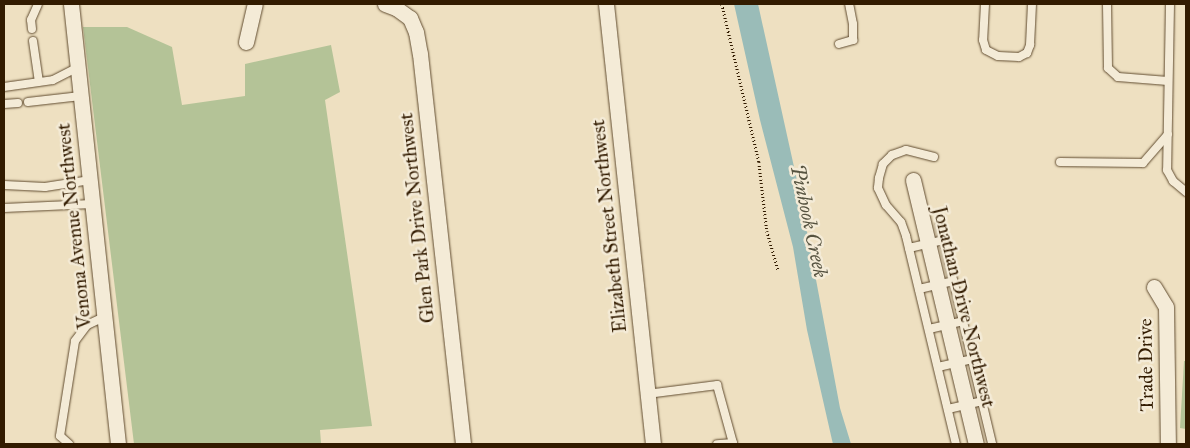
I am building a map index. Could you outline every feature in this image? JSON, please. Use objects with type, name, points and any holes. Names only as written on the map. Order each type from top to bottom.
[{"type":"street","name":"Venona Avenue Northwest","points":[[71,4],[118,444]]},
{"type":"street","points":[[246,42],[256,4]]},
{"type":"street","name":"Glen Park Drive Northwest","points":[[385,4],[396,8],[410,18],[416,32],[420,54],[463,444]]},
{"type":"street","name":"Elizabeth Street Northwest","points":[[606,4],[653,444]]},
{"type":"street","name":"Jonathan Drive Northwest","points":[[913,180],[948,325],[964,361],[967,404],[982,443]]},
{"type":"street","name":"Trade Drive","points":[[1154,287],[1166,307],[1168,444]]},
{"type":"lane","points":[[32,28],[31,20],[38,4]]},
{"type":"lane","points":[[839,44],[853,40],[853,24],[849,4]]},
{"type":"lane","points":[[985,4],[984,40],[986,50],[998,56],[1019,57],[1027,53],[1030,45],[1032,4]]},
{"type":"lane","points":[[1107,4],[1108,68],[1118,77],[1168,81]]},
{"type":"lane","points":[[1170,4],[1168,170],[1173,181],[1186,192]]},
{"type":"lane","points":[[33,41],[38,82]]},
{"type":"lane","points":[[4,87],[53,80],[78,67]]},
{"type":"lane","points":[[28,102],[81,96]]},
{"type":"lane","points":[[4,104],[18,103]]},
{"type":"lane","points":[[1060,162],[1142,163],[1168,134]]},
{"type":"lane","points":[[934,157],[906,150],[892,155],[884,164],[878,188],[886,204],[901,222],[909,248],[956,444]]},
{"type":"lane","points":[[4,185],[36,188],[90,180]]},
{"type":"lane","points":[[4,208],[92,204]]},
{"type":"lane","points":[[940,225],[963,322],[964,361],[982,401],[982,443]]},
{"type":"lane","points":[[909,248],[943,240]]},
{"type":"lane","points":[[919,289],[953,281]]},
{"type":"lane","points":[[68,444],[60,436],[74,341],[87,325],[104,317]]},
{"type":"lane","points":[[929,329],[963,322]]},
{"type":"lane","points":[[938,367],[964,361]]},
{"type":"lane","points":[[647,394],[717,385],[733,443],[717,444]]},
{"type":"lane","points":[[948,409],[982,401]]},
{"type":"path","points":[[722,4],[759,162],[767,231],[778,269]]},
{"type":"green space","points":[[83,27],[127,27],[172,47],[182,105],[245,96],[245,64],[331,45],[340,92],[325,100],[372,426],[320,430],[321,443],[315,444],[134,444]]},
{"type":"green space","points":[[1184,361],[1186,361],[1186,429],[1180,428]]},
{"type":"water","points":[[734,4],[758,4],[800,194],[840,408],[851,444],[833,444],[807,330],[793,247],[760,120]]},
{"type":"water label","name":"Pinhook Creek","points":[[809,221]]}]
